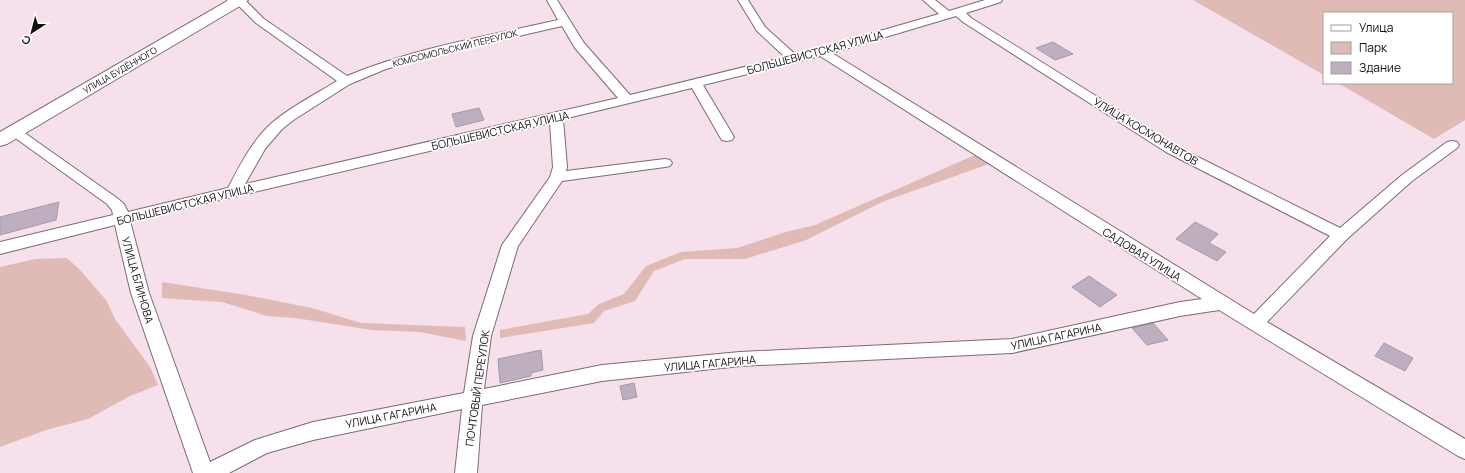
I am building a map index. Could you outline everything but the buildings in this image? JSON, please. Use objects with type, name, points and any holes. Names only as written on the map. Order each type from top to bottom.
[{"type":"main road","name":"УЛИЦА БУДЁННОГО","points":[[7,136],[236,1]]},
{"type":"street","points":[[552,0],[579,45],[627,100]]},
{"type":"street","points":[[742,0],[761,29],[794,59]]},
{"type":"street","name":"УЛИЦА КОСМОНАВТОВ","points":[[928,0],[974,24],[1171,149],[1341,235]]},
{"type":"street","name":"БОЛЬШЕВИСТСКАЯ УЛИЦА","points":[[0,248],[121,220],[234,191],[556,117],[794,59],[997,0]]},
{"type":"street","points":[[236,1],[243,4],[260,21],[346,81]]},
{"type":"street","name":"КОМСОМОЛЬСКИЙ ПЕРЕУЛОК","points":[[234,191],[246,167],[259,148],[278,126],[290,116],[346,81],[382,66],[443,50],[566,22]]},
{"type":"street","name":"САДОВАЯ УЛИЦА","points":[[822,52],[1221,303],[1465,450]]},
{"type":"street","points":[[696,83],[727,137]]},
{"type":"street","name":"ПОЧТОВЫЙ ПЕРЕУЛОК","points":[[466,473],[473,398],[482,336],[510,245],[557,178],[560,167],[556,117]]},
{"type":"street","name":"УЛИЦА БЛИНОВА","points":[[7,136],[112,201],[119,208],[140,293],[204,473]]},
{"type":"street","points":[[1255,324],[1341,235],[1407,178],[1452,145]]},
{"type":"street","points":[[557,178],[665,163]]},
{"type":"street","name":"УЛИЦА ГАГАРИНА","points":[[209,473],[262,446],[287,437],[602,373],[732,360],[1012,346],[1180,309],[1221,303]]},
{"type":"green space","points":[[1193,0],[1465,0],[1465,120],[1434,139],[1340,84],[1453,84],[1453,12],[1323,12],[1323,74]]},
{"type":"green space","points":[[975,155],[992,163],[882,202],[806,240],[745,259],[685,259],[654,271],[635,301],[604,311],[594,323],[500,338],[500,330],[588,314],[599,304],[624,294],[646,266],[681,252],[737,248],[786,232],[815,225]]},
{"type":"green space","points":[[67,258],[80,270],[106,300],[115,319],[150,367],[158,385],[130,396],[88,419],[46,430],[0,447],[0,267],[35,259]]},
{"type":"green space","points":[[162,282],[246,295],[312,308],[361,323],[465,327],[466,341],[420,332],[372,330],[295,318],[267,316],[222,302],[162,298]]}]
